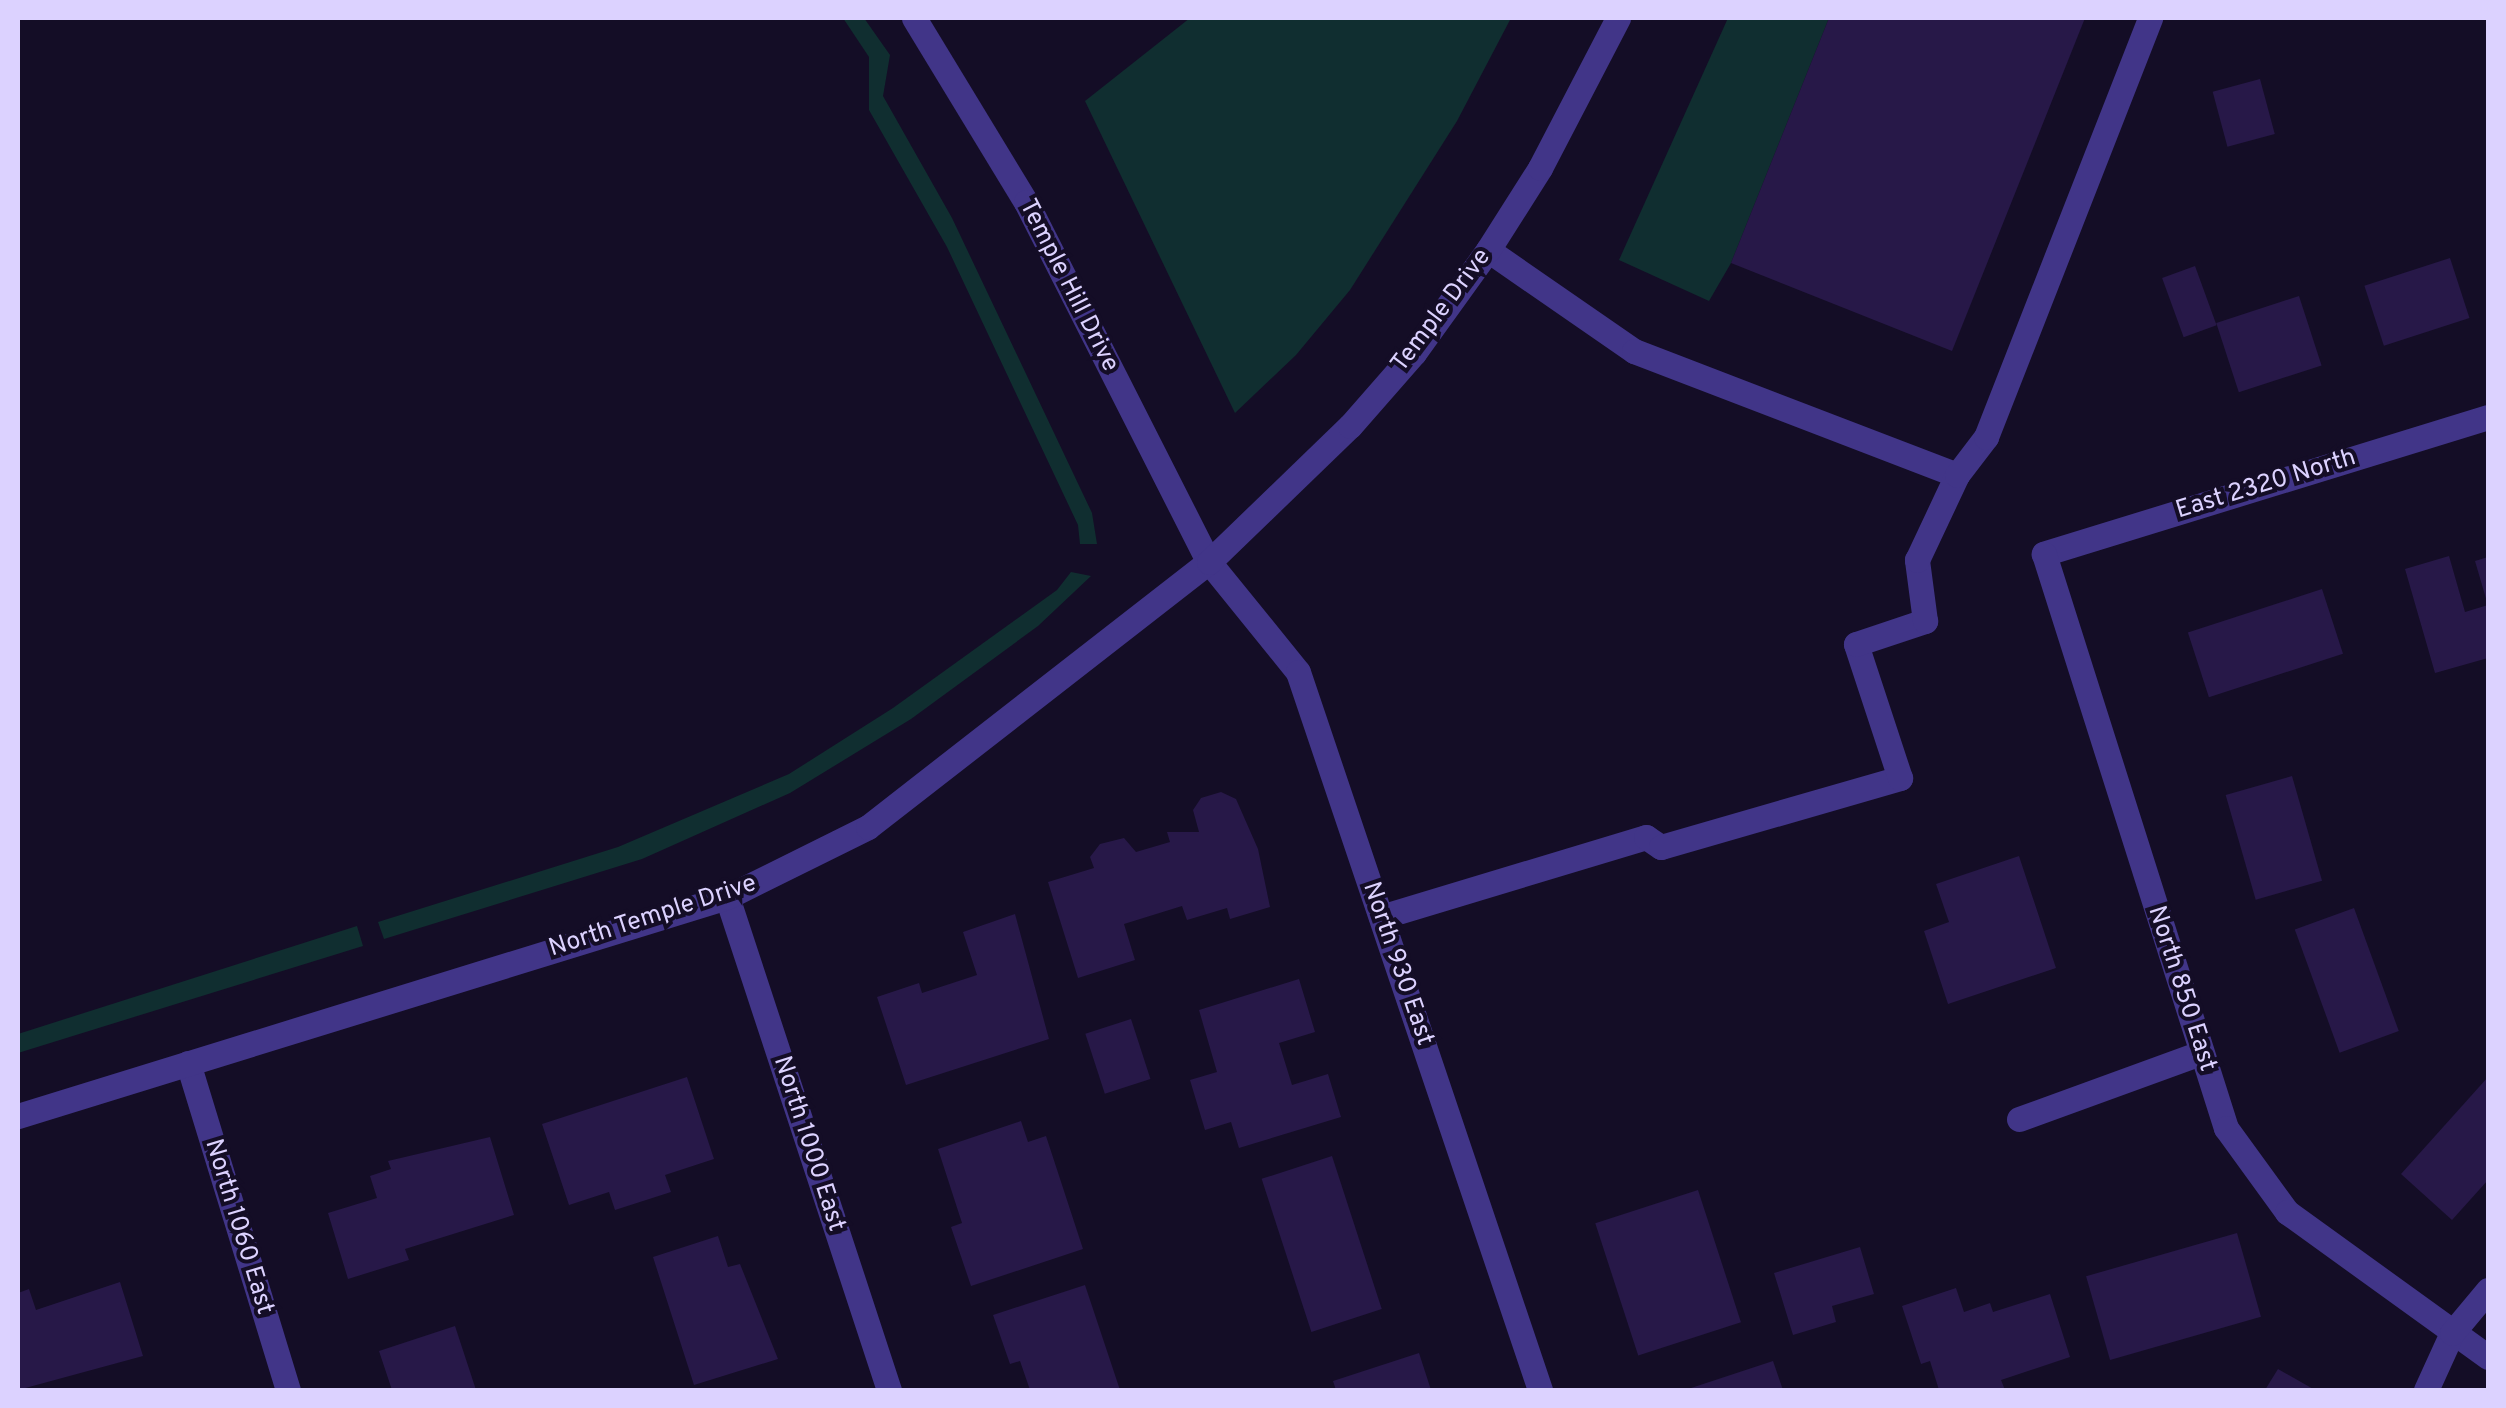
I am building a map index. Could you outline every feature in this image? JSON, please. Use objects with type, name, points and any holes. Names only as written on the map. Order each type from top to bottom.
[{"type":"street","name":"Temple Hill Drive","points":[[914,18],[1026,202],[1209,562]]},
{"type":"street","name":"Temple Drive","points":[[1209,562],[1350,426],[1414,353],[1488,250],[1540,168],[1618,18]]},
{"type":"street","points":[[1381,917],[1646,837],[1661,847],[1900,778],[1856,644],[1925,621],[1917,560],[1957,475],[1986,437],[2150,18]]},
{"type":"street","points":[[1488,250],[1634,352],[1957,475]]},
{"type":"street","name":"East 2320 North","points":[[2044,554],[2488,416]]},
{"type":"street","name":"North 850 East","points":[[2044,554],[2226,1128],[2287,1212],[2488,1357]]},
{"type":"street","name":"North Temple Drive","points":[[18,1116],[727,897],[868,827],[1209,562]]},
{"type":"street","name":"North 930 East","points":[[1209,562],[1298,672],[1540,1390]]},
{"type":"street","name":"North 1000 East","points":[[727,897],[889,1390]]},
{"type":"street","points":[[2019,1119],[2200,1053]]},
{"type":"street","name":"North 1060 East","points":[[188,1063],[288,1390]]},
{"type":"street","points":[[2426,1390],[2452,1333],[2488,1290]]},
{"type":"green space","points":[[843,18],[864,18],[890,55],[883,96],[952,218],[1092,513],[1097,544],[1080,544],[1078,525],[947,247],[869,110],[869,57]]},
{"type":"green space","points":[[1190,18],[1511,18],[1457,121],[1350,290],[1296,355],[1235,413],[1085,101]]},
{"type":"green space","points":[[1728,18],[1829,18],[1731,263],[1709,301],[1619,260]]},
{"type":"green space","points":[[1071,572],[1091,576],[1038,626],[911,719],[790,793],[642,859],[384,939],[378,922],[618,847],[789,774],[893,708],[1057,590]]},
{"type":"green space","points":[[357,926],[363,946],[18,1053],[18,1034]]},
{"type":"building","points":[[1829,18],[2085,18],[1952,351],[1731,263]]},
{"type":"building","points":[[2260,79],[2275,134],[2227,147],[2213,92]]},
{"type":"building","points":[[2450,258],[2469,318],[2384,346],[2364,286]]},
{"type":"building","points":[[2195,266],[2217,325],[2184,337],[2162,278]]},
{"type":"building","points":[[2299,296],[2322,365],[2239,392],[2216,323]]},
{"type":"building","points":[[2449,556],[2465,612],[2488,605],[2488,658],[2435,673],[2405,569]]},
{"type":"building","points":[[2488,557],[2488,602],[2487,602],[2475,561]]},
{"type":"building","points":[[2322,589],[2343,654],[2209,697],[2188,633]]},
{"type":"building","points":[[2292,776],[2322,881],[2256,900],[2226,795]]},
{"type":"building","points":[[1221,792],[1236,799],[1258,849],[1270,907],[1230,919],[1227,908],[1187,920],[1182,906],[1124,924],[1135,960],[1078,978],[1048,882],[1094,868],[1090,857],[1100,844],[1124,838],[1136,852],[1170,842],[1167,832],[1199,832],[1193,810],[1201,798]]},
{"type":"building","points":[[2019,856],[2056,968],[1948,1004],[1924,931],[1949,922],[1936,884]]},
{"type":"building","points":[[2354,908],[2399,1031],[2340,1053],[2295,930]]},
{"type":"building","points":[[1015,914],[1049,1039],[906,1085],[877,997],[919,983],[922,993],[977,975],[963,932]]},
{"type":"building","points":[[1299,979],[1315,1032],[1279,1043],[1292,1085],[1328,1074],[1341,1117],[1239,1148],[1231,1122],[1205,1130],[1190,1080],[1217,1072],[1199,1010]]},
{"type":"building","points":[[1131,1019],[1150,1079],[1105,1094],[1085,1034]]},
{"type":"building","points":[[687,1077],[714,1159],[665,1175],[671,1192],[615,1210],[609,1192],[569,1205],[542,1124]]},
{"type":"building","points":[[2488,1077],[2488,1180],[2452,1220],[2401,1174]]},
{"type":"building","points":[[1021,1121],[1028,1142],[1046,1136],[1083,1249],[971,1286],[951,1227],[962,1223],[938,1149]]},
{"type":"building","points":[[490,1137],[514,1215],[405,1249],[409,1260],[348,1279],[328,1213],[377,1198],[370,1176],[391,1169],[388,1161]]},
{"type":"building","points":[[1332,1156],[1382,1309],[1311,1332],[1262,1179]]},
{"type":"building","points":[[1698,1190],[1741,1322],[1638,1356],[1595,1223]]},
{"type":"building","points":[[2237,1233],[2261,1317],[2110,1360],[2086,1276]]},
{"type":"building","points":[[718,1236],[728,1267],[740,1264],[778,1359],[694,1385],[653,1257]]},
{"type":"building","points":[[1860,1247],[1874,1294],[1832,1306],[1836,1322],[1793,1335],[1774,1273]]},
{"type":"building","points":[[120,1282],[143,1356],[18,1390],[18,1293],[29,1289],[36,1310]]},
{"type":"building","points":[[1085,1285],[1120,1390],[1030,1390],[1020,1361],[1010,1364],[993,1315]]},
{"type":"building","points":[[1956,1288],[1964,1312],[1990,1303],[1993,1312],[2050,1294],[2070,1357],[2001,1380],[2005,1390],[1939,1390],[1930,1361],[1921,1364],[1902,1306]]},
{"type":"building","points":[[455,1326],[476,1390],[392,1390],[379,1351]]},
{"type":"building","points":[[1419,1353],[1431,1390],[1336,1390],[1333,1381]]},
{"type":"building","points":[[1773,1361],[1783,1390],[1685,1390]]},
{"type":"building","points":[[2278,1369],[2315,1390],[2265,1390]]}]
